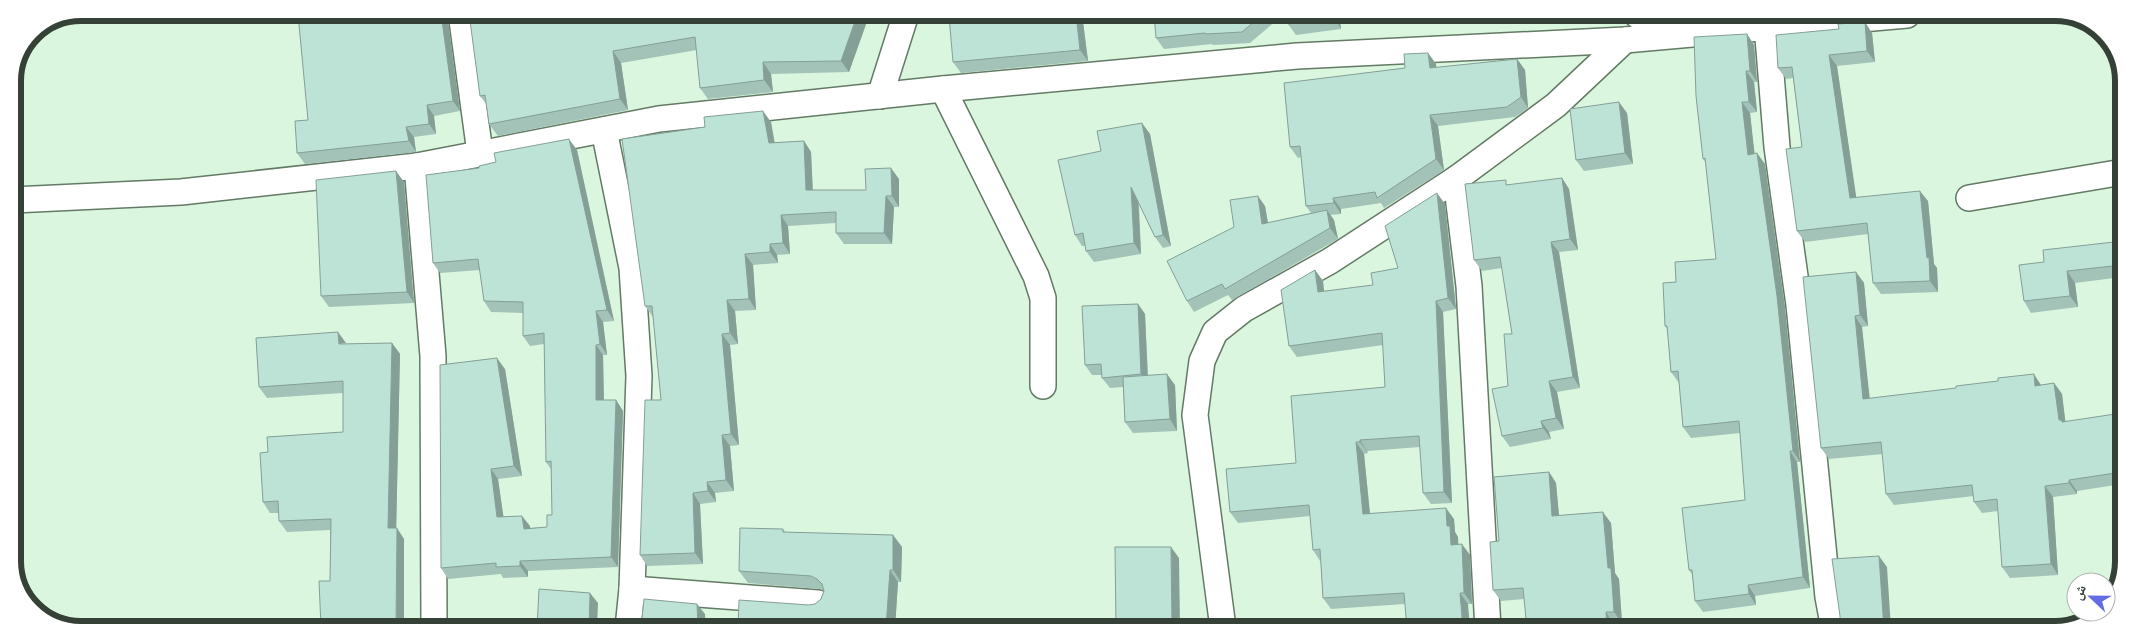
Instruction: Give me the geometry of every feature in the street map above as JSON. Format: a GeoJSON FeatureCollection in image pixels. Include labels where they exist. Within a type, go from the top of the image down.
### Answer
{"type":"FeatureCollection","features":[{"type":"Feature","properties":{"kind":"street"},"geometry":{"type":"LineString","coordinates":[[462,21],[480,153]]}},
{"type":"Feature","properties":{"kind":"street"},"geometry":{"type":"LineString","coordinates":[[880,96],[904,21]]}},
{"type":"Feature","properties":{"kind":"street"},"geometry":{"type":"LineString","coordinates":[[1645,21],[1663,36]]}},
{"type":"Feature","properties":{"kind":"street"},"geometry":{"type":"LineString","coordinates":[[21,200],[181,192],[417,166],[659,119],[942,89],[1297,56],[1625,40],[1757,23],[1794,21]]}},
{"type":"Feature","properties":{"kind":"street"},"geometry":{"type":"LineString","coordinates":[[1757,23],[1777,147],[1799,305],[1828,597],[1832,621]]}},
{"type":"Feature","properties":{"kind":"street"},"geometry":{"type":"LineString","coordinates":[[1222,621],[1195,415],[1202,361],[1215,332],[1244,309],[1330,261],[1456,179],[1556,105],[1625,40]]}},
{"type":"Feature","properties":{"kind":"street"},"geometry":{"type":"LineString","coordinates":[[942,89],[1036,276],[1042,298],[1044,386]]}},
{"type":"Feature","properties":{"kind":"street"},"geometry":{"type":"LineString","coordinates":[[604,130],[632,268],[639,376],[632,589],[629,621]]}},
{"type":"Feature","properties":{"kind":"street"},"geometry":{"type":"LineString","coordinates":[[417,166],[433,356],[434,621]]}},
{"type":"Feature","properties":{"kind":"street"},"geometry":{"type":"LineString","coordinates":[[1969,198],[2115,173]]}},
{"type":"Feature","properties":{"kind":"street"},"geometry":{"type":"LineString","coordinates":[[1456,179],[1469,286],[1488,621]]}},
{"type":"Feature","properties":{"kind":"street"},"geometry":{"type":"LineString","coordinates":[[632,589],[818,603]]}},
{"type":"Feature","properties":{"kind":"building"},"geometry":{"type":"Polygon","coordinates":[[[299,21],[442,21],[453,101],[427,105],[429,124],[406,127],[409,141],[297,153],[295,121],[308,120],[299,21]]]}},
{"type":"Feature","properties":{"kind":"building"},"geometry":{"type":"Polygon","coordinates":[[[470,21],[855,21],[841,61],[763,62],[764,80],[700,88],[695,37],[613,51],[620,99],[489,124],[485,95],[480,96],[470,21]]]}},
{"type":"Feature","properties":{"kind":"building"},"geometry":{"type":"Polygon","coordinates":[[[949,21],[1077,21],[1080,50],[953,62],[949,21]]]}},
{"type":"Feature","properties":{"kind":"building"},"geometry":{"type":"Polygon","coordinates":[[[1155,21],[1255,21],[1242,32],[1205,33],[1156,38],[1155,21]]]}},
{"type":"Feature","properties":{"kind":"building"},"geometry":{"type":"Polygon","coordinates":[[[1288,21],[1308,21],[1288,24],[1288,21]]]}},
{"type":"Feature","properties":{"kind":"building"},"geometry":{"type":"Polygon","coordinates":[[[1865,22],[1867,51],[1829,55],[1850,198],[1920,191],[1927,258],[1929,257],[1930,281],[1873,283],[1867,223],[1797,231],[1786,149],[1802,147],[1792,67],[1778,68],[1776,35],[1839,29],[1838,24],[1865,22]]]}},
{"type":"Feature","properties":{"kind":"building"},"geometry":{"type":"Polygon","coordinates":[[[1747,34],[1750,71],[1746,71],[1749,102],[1742,102],[1748,155],[1757,153],[1777,296],[1793,451],[1790,451],[1803,577],[1748,585],[1749,594],[1695,601],[1692,570],[1689,570],[1682,508],[1745,500],[1739,421],[1683,427],[1678,371],[1671,372],[1667,326],[1665,326],[1663,283],[1676,282],[1675,262],[1716,259],[1696,96],[1694,37],[1747,34]]]}},
{"type":"Feature","properties":{"kind":"building"},"geometry":{"type":"Polygon","coordinates":[[[1428,53],[1430,68],[1517,59],[1521,97],[1507,107],[1430,115],[1436,159],[1377,198],[1375,192],[1333,198],[1334,203],[1306,206],[1300,146],[1290,147],[1284,83],[1405,68],[1404,54],[1428,53]]]}},
{"type":"Feature","properties":{"kind":"building"},"geometry":{"type":"Polygon","coordinates":[[[1619,102],[1625,153],[1576,160],[1570,109],[1619,102]]]}},
{"type":"Feature","properties":{"kind":"building"},"geometry":{"type":"Polygon","coordinates":[[[763,111],[769,143],[804,141],[806,190],[866,190],[865,169],[891,168],[892,196],[886,196],[884,233],[836,233],[836,212],[781,215],[783,243],[770,244],[770,252],[745,254],[749,299],[727,300],[730,333],[722,334],[731,434],[722,435],[726,480],[707,482],[708,491],[693,493],[695,553],[640,555],[645,400],[661,400],[652,306],[645,306],[622,139],[705,127],[704,117],[763,111]]]}},
{"type":"Feature","properties":{"kind":"building"},"geometry":{"type":"Polygon","coordinates":[[[1142,123],[1163,235],[1155,237],[1131,187],[1134,243],[1086,251],[1083,233],[1075,235],[1058,160],[1101,151],[1097,131],[1142,123]]]}},
{"type":"Feature","properties":{"kind":"building"},"geometry":{"type":"Polygon","coordinates":[[[569,139],[607,310],[596,311],[600,344],[596,345],[596,400],[616,400],[611,557],[520,561],[520,566],[496,567],[496,563],[441,568],[440,365],[497,358],[514,466],[491,469],[497,517],[522,516],[524,529],[547,527],[547,515],[552,515],[551,461],[546,462],[544,333],[523,336],[523,302],[484,301],[478,259],[433,263],[426,175],[479,168],[479,166],[496,162],[494,153],[569,139]]]}},
{"type":"Feature","properties":{"kind":"building"},"geometry":{"type":"Polygon","coordinates":[[[396,171],[407,292],[321,296],[316,180],[396,171]]]}},
{"type":"Feature","properties":{"kind":"building"},"geometry":{"type":"Polygon","coordinates":[[[1562,178],[1570,239],[1551,242],[1573,377],[1549,381],[1556,418],[1541,421],[1543,428],[1502,436],[1492,389],[1508,386],[1504,334],[1512,334],[1500,257],[1474,260],[1465,184],[1506,180],[1506,185],[1562,178]]]}},
{"type":"Feature","properties":{"kind":"building"},"geometry":{"type":"Polygon","coordinates":[[[1437,193],[1448,298],[1436,301],[1444,492],[1423,493],[1419,436],[1360,440],[1360,442],[1356,442],[1363,514],[1446,508],[1447,526],[1450,526],[1451,545],[1462,544],[1464,593],[1460,593],[1462,621],[1406,621],[1404,593],[1323,598],[1320,549],[1313,550],[1309,505],[1230,512],[1226,469],[1296,463],[1291,396],[1385,387],[1382,333],[1289,346],[1281,290],[1315,270],[1318,292],[1373,285],[1371,273],[1398,268],[1385,226],[1437,193]]]}},
{"type":"Feature","properties":{"kind":"building"},"geometry":{"type":"Polygon","coordinates":[[[1258,196],[1262,224],[1327,210],[1330,228],[1225,289],[1222,284],[1187,301],[1167,261],[1234,227],[1230,200],[1258,196]]]}},
{"type":"Feature","properties":{"kind":"building"},"geometry":{"type":"Polygon","coordinates":[[[2115,242],[2115,266],[2067,271],[2070,296],[2024,301],[2019,265],[2044,262],[2043,250],[2115,242]]]}},
{"type":"Feature","properties":{"kind":"building"},"geometry":{"type":"Polygon","coordinates":[[[1856,272],[1860,315],[1855,316],[1863,399],[1956,388],[1956,386],[1998,381],[1998,378],[2034,374],[2035,386],[2054,383],[2059,420],[2062,420],[2062,422],[2115,414],[2115,473],[2069,480],[2069,483],[2045,486],[2051,564],[2002,567],[1997,499],[1974,502],[1972,485],[1886,494],[1881,442],[1821,448],[1803,277],[1856,272]]]}},
{"type":"Feature","properties":{"kind":"building"},"geometry":{"type":"Polygon","coordinates":[[[1138,304],[1141,374],[1102,378],[1101,364],[1085,365],[1082,306],[1138,304]]]}},
{"type":"Feature","properties":{"kind":"building"},"geometry":{"type":"Polygon","coordinates":[[[338,332],[339,344],[392,343],[388,528],[397,528],[396,621],[321,621],[319,581],[330,581],[331,519],[279,521],[278,501],[263,502],[260,453],[268,452],[267,437],[343,432],[343,381],[259,387],[256,338],[338,332]]]}},
{"type":"Feature","properties":{"kind":"building"},"geometry":{"type":"Polygon","coordinates":[[[1167,374],[1170,419],[1125,422],[1123,377],[1167,374]]]}},
{"type":"Feature","properties":{"kind":"building"},"geometry":{"type":"Polygon","coordinates":[[[1549,472],[1552,516],[1603,512],[1608,568],[1611,568],[1614,612],[1606,612],[1607,621],[1526,621],[1523,588],[1493,590],[1490,542],[1499,541],[1494,477],[1549,472]]]}},
{"type":"Feature","properties":{"kind":"building"},"geometry":{"type":"Polygon","coordinates":[[[740,528],[783,529],[783,532],[893,535],[893,570],[890,570],[886,621],[738,621],[739,600],[809,605],[815,604],[821,599],[824,591],[822,584],[811,576],[739,571],[740,528]]]}},
{"type":"Feature","properties":{"kind":"building"},"geometry":{"type":"Polygon","coordinates":[[[1115,547],[1171,547],[1172,621],[1116,621],[1115,547]]]}},
{"type":"Feature","properties":{"kind":"building"},"geometry":{"type":"Polygon","coordinates":[[[1879,556],[1883,621],[1840,621],[1832,559],[1879,556]]]}},
{"type":"Feature","properties":{"kind":"building"},"geometry":{"type":"Polygon","coordinates":[[[539,589],[590,593],[589,621],[537,621],[539,589]]]}},
{"type":"Feature","properties":{"kind":"building"},"geometry":{"type":"Polygon","coordinates":[[[644,599],[697,604],[698,621],[642,621],[644,599]]]}}]}
